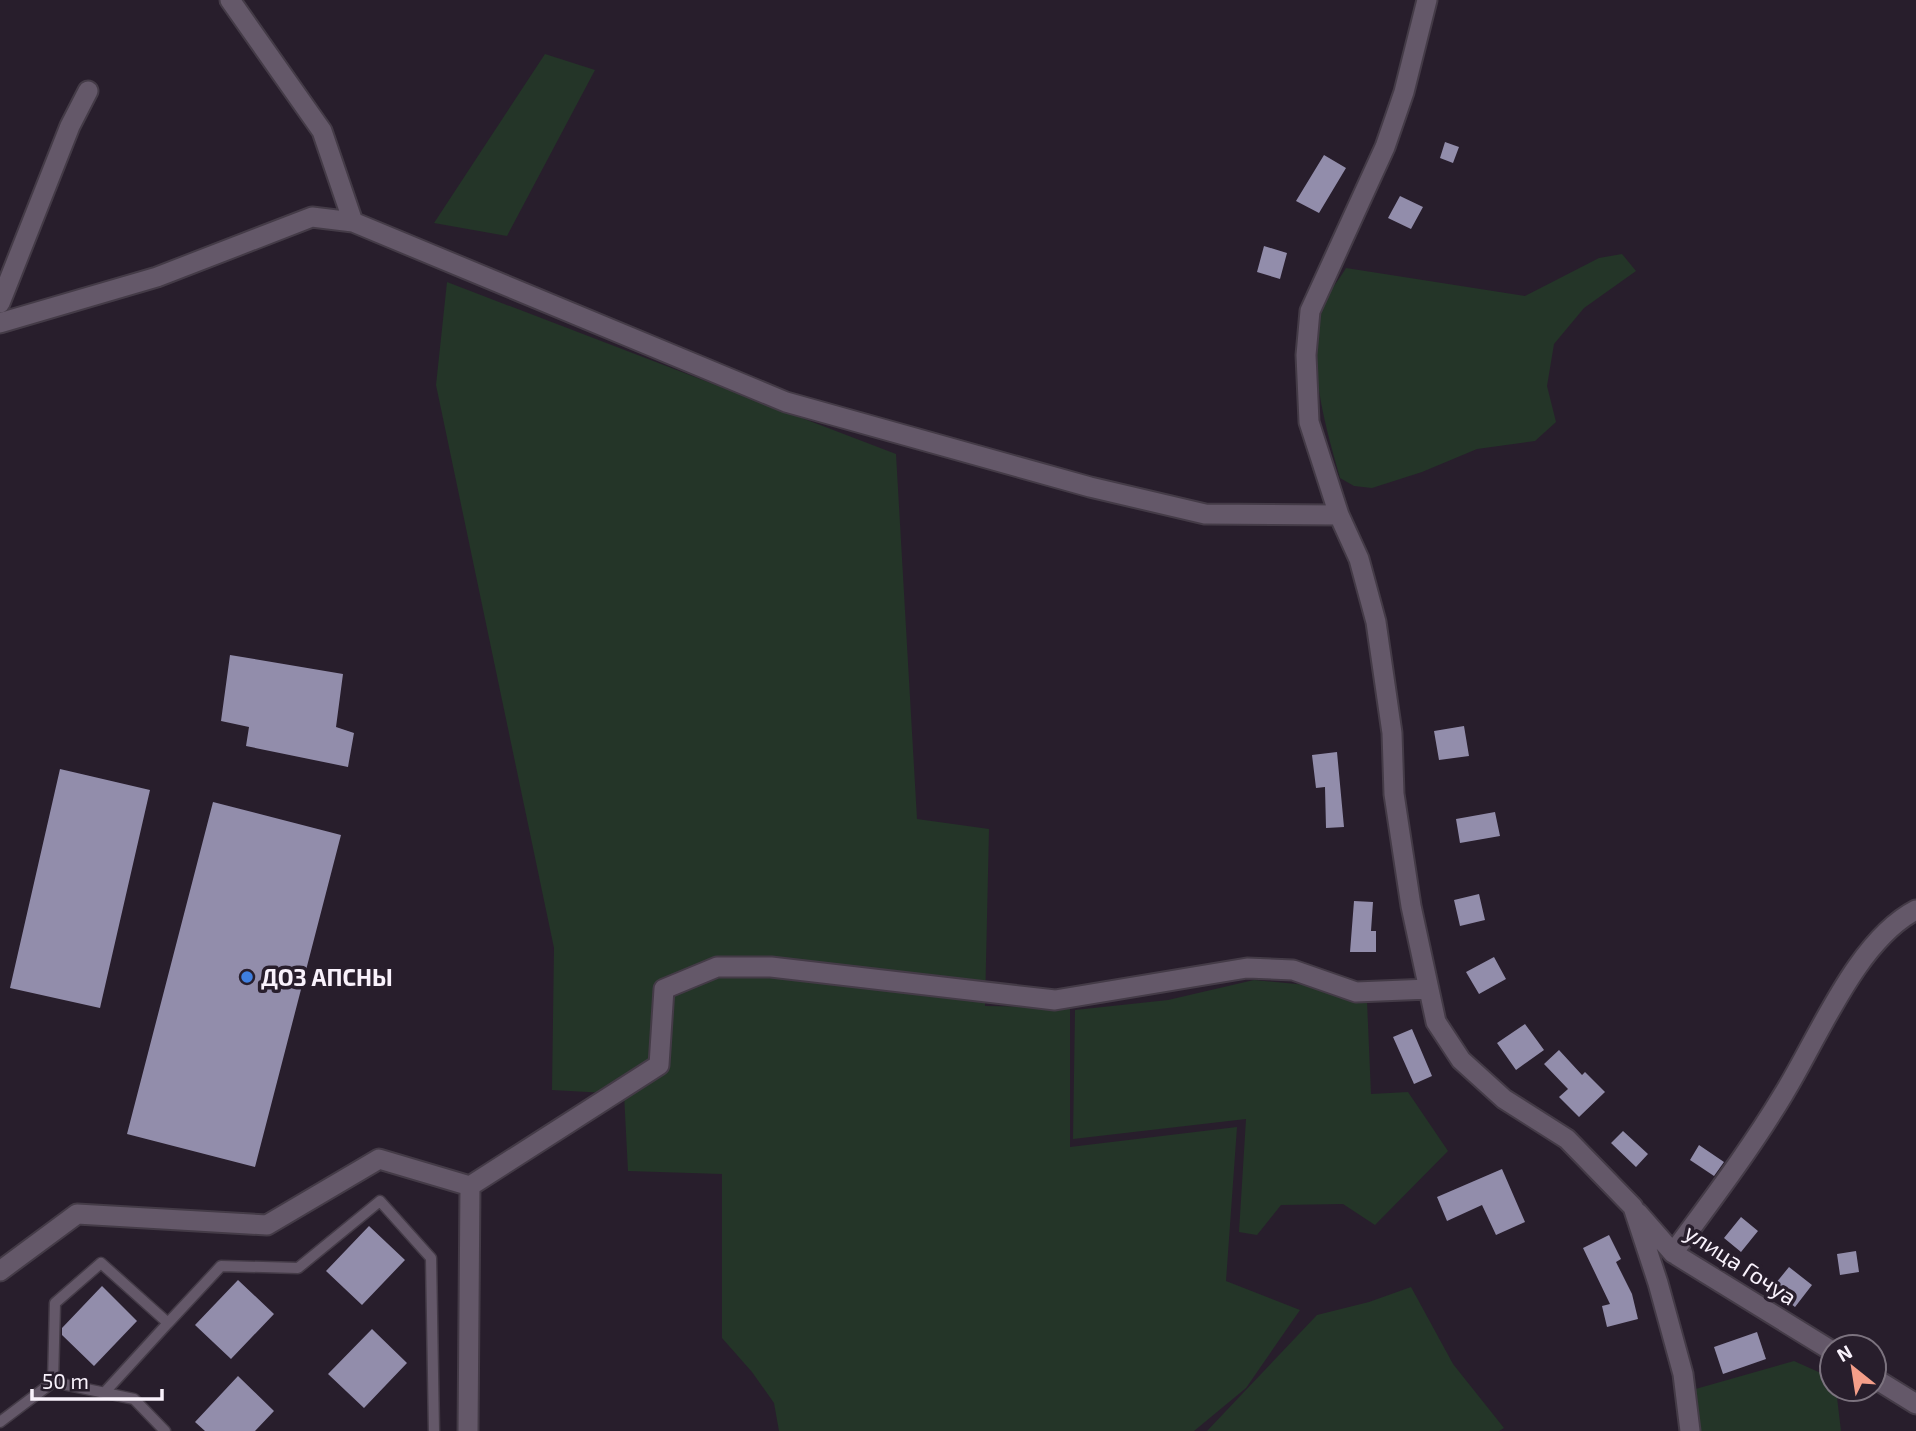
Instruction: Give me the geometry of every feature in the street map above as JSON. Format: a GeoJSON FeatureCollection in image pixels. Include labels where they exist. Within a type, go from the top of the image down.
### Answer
{"type":"FeatureCollection","features":[{"type":"Feature","properties":{"kind":"street"},"geometry":{"type":"LineString","coordinates":[[230,0],[322,131],[354,222]]}},
{"type":"Feature","properties":{"kind":"street","name":"улица Гочуа"},"geometry":{"type":"LineString","coordinates":[[1427,0],[1404,92],[1385,147],[1310,311],[1306,355],[1309,422],[1339,515],[1359,559],[1376,622],[1392,733],[1396,806],[1411,906],[1436,1022],[1461,1060],[1504,1099],[1567,1139],[1673,1253],[1818,1343]]}},
{"type":"Feature","properties":{"kind":"street"},"geometry":{"type":"LineString","coordinates":[[0,303],[70,125],[88,91]]}},
{"type":"Feature","properties":{"kind":"street"},"geometry":{"type":"LineString","coordinates":[[0,323],[157,276],[312,216],[354,222],[786,402],[1090,487],[1205,514],[1339,515]]}},
{"type":"Feature","properties":{"kind":"street"},"geometry":{"type":"LineString","coordinates":[[1673,1253],[1783,1097],[1864,958],[1885,933],[1916,910]]}},
{"type":"Feature","properties":{"kind":"street"},"geometry":{"type":"LineString","coordinates":[[0,1271],[77,1214],[267,1225],[379,1159],[470,1186],[659,1065],[664,989],[717,967],[771,967],[1055,1000],[1247,968],[1293,970],[1356,992],[1429,989]]}},
{"type":"Feature","properties":{"kind":"street"},"geometry":{"type":"LineString","coordinates":[[468,1431],[470,1186]]}},
{"type":"Feature","properties":{"kind":"street"},"geometry":{"type":"LineString","coordinates":[[1633,1207],[1658,1283],[1682,1374],[1690,1431]]}},
{"type":"Feature","properties":{"kind":"street"},"geometry":{"type":"LineString","coordinates":[[1888,1386],[1916,1404]]}},
{"type":"Feature","properties":{"kind":"lane"},"geometry":{"type":"LineString","coordinates":[[104,1393],[221,1266],[298,1268],[380,1201],[431,1258],[434,1431]]}},
{"type":"Feature","properties":{"kind":"lane"},"geometry":{"type":"LineString","coordinates":[[53,1382],[55,1303],[101,1263],[168,1323]]}},
{"type":"Feature","properties":{"kind":"lane"},"geometry":{"type":"LineString","coordinates":[[0,1422],[53,1382],[134,1399],[165,1431]]}},
{"type":"Feature","properties":{"kind":"green space"},"geometry":{"type":"Polygon","coordinates":[[[545,54],[595,70],[507,236],[434,223],[545,54]]]}},
{"type":"Feature","properties":{"kind":"green space"},"geometry":{"type":"Polygon","coordinates":[[[1622,254],[1636,271],[1584,308],[1554,344],[1547,386],[1556,422],[1535,441],[1477,449],[1422,472],[1372,488],[1354,486],[1340,478],[1319,392],[1316,347],[1318,325],[1326,300],[1346,268],[1525,296],[1599,258],[1622,254]]]}},
{"type":"Feature","properties":{"kind":"green space"},"geometry":{"type":"Polygon","coordinates":[[[447,282],[896,454],[917,819],[989,829],[985,1006],[1070,1007],[1070,1147],[1237,1127],[1226,1281],[1300,1310],[1246,1388],[1194,1431],[779,1431],[774,1403],[752,1372],[722,1338],[722,1174],[628,1171],[624,1094],[552,1090],[554,948],[436,385],[447,282]]]}},
{"type":"Feature","properties":{"kind":"green space"},"geometry":{"type":"Polygon","coordinates":[[[1254,980],[1318,986],[1367,1001],[1371,1094],[1408,1092],[1448,1151],[1375,1225],[1343,1204],[1281,1205],[1257,1235],[1239,1232],[1246,1119],[1073,1139],[1075,1010],[1168,1000],[1254,980]]]}},
{"type":"Feature","properties":{"kind":"green space"},"geometry":{"type":"Polygon","coordinates":[[[1411,1287],[1453,1364],[1504,1428],[1499,1431],[1207,1431],[1317,1315],[1369,1302],[1411,1287]]]}},
{"type":"Feature","properties":{"kind":"green space"},"geometry":{"type":"Polygon","coordinates":[[[1794,1361],[1818,1372],[1818,1403],[1838,1403],[1841,1431],[1698,1431],[1692,1390],[1794,1361]]]}},
{"type":"Feature","properties":{"kind":"building"},"geometry":{"type":"Polygon","coordinates":[[[1445,142],[1459,147],[1453,163],[1440,158],[1445,142]]]}},
{"type":"Feature","properties":{"kind":"building"},"geometry":{"type":"Polygon","coordinates":[[[1324,155],[1346,168],[1319,213],[1296,201],[1324,155]]]}},
{"type":"Feature","properties":{"kind":"building"},"geometry":{"type":"Polygon","coordinates":[[[1400,196],[1423,207],[1411,229],[1388,218],[1400,196]]]}},
{"type":"Feature","properties":{"kind":"building"},"geometry":{"type":"Polygon","coordinates":[[[1264,246],[1287,253],[1280,279],[1257,272],[1264,246]]]}},
{"type":"Feature","properties":{"kind":"building"},"geometry":{"type":"Polygon","coordinates":[[[230,655],[343,674],[336,727],[354,733],[348,767],[246,746],[249,727],[221,721],[230,655]]]}},
{"type":"Feature","properties":{"kind":"building"},"geometry":{"type":"Polygon","coordinates":[[[1464,726],[1469,756],[1439,760],[1434,731],[1464,726]]]}},
{"type":"Feature","properties":{"kind":"building"},"geometry":{"type":"Polygon","coordinates":[[[1337,752],[1344,827],[1326,828],[1325,787],[1316,788],[1312,755],[1337,752]]]}},
{"type":"Feature","properties":{"kind":"building"},"geometry":{"type":"Polygon","coordinates":[[[60,769],[150,790],[100,1008],[10,988],[60,769]]]}},
{"type":"Feature","properties":{"kind":"building"},"geometry":{"type":"Polygon","coordinates":[[[213,802],[341,835],[255,1167],[127,1134],[213,802]]]}},
{"type":"Feature","properties":{"kind":"building"},"geometry":{"type":"Polygon","coordinates":[[[1495,812],[1500,836],[1460,843],[1456,819],[1495,812]]]}},
{"type":"Feature","properties":{"kind":"building"},"geometry":{"type":"Polygon","coordinates":[[[1479,894],[1485,920],[1460,926],[1454,900],[1479,894]]]}},
{"type":"Feature","properties":{"kind":"building"},"geometry":{"type":"Polygon","coordinates":[[[1354,901],[1373,902],[1371,931],[1376,931],[1376,952],[1350,952],[1354,901]]]}},
{"type":"Feature","properties":{"kind":"building"},"geometry":{"type":"Polygon","coordinates":[[[1494,957],[1506,979],[1479,994],[1466,972],[1494,957]]]}},
{"type":"Feature","properties":{"kind":"building"},"geometry":{"type":"Polygon","coordinates":[[[1525,1024],[1544,1050],[1516,1070],[1497,1043],[1525,1024]]]}},
{"type":"Feature","properties":{"kind":"building"},"geometry":{"type":"Polygon","coordinates":[[[1412,1029],[1432,1076],[1414,1084],[1393,1037],[1412,1029]]]}},
{"type":"Feature","properties":{"kind":"building"},"geometry":{"type":"Polygon","coordinates":[[[1559,1050],[1582,1075],[1585,1072],[1605,1092],[1579,1117],[1559,1097],[1568,1089],[1544,1064],[1559,1050]]]}},
{"type":"Feature","properties":{"kind":"building"},"geometry":{"type":"Polygon","coordinates":[[[1623,1131],[1648,1154],[1636,1167],[1611,1143],[1623,1131]]]}},
{"type":"Feature","properties":{"kind":"building"},"geometry":{"type":"Polygon","coordinates":[[[1699,1145],[1724,1162],[1714,1176],[1690,1160],[1699,1145]]]}},
{"type":"Feature","properties":{"kind":"building"},"geometry":{"type":"Polygon","coordinates":[[[1502,1169],[1525,1222],[1496,1235],[1482,1205],[1447,1221],[1437,1197],[1502,1169]]]}},
{"type":"Feature","properties":{"kind":"building"},"geometry":{"type":"Polygon","coordinates":[[[1741,1217],[1758,1231],[1741,1252],[1724,1238],[1741,1217]]]}},
{"type":"Feature","properties":{"kind":"building"},"geometry":{"type":"Polygon","coordinates":[[[369,1226],[405,1260],[362,1305],[326,1271],[369,1226]]]}},
{"type":"Feature","properties":{"kind":"building"},"geometry":{"type":"Polygon","coordinates":[[[1609,1235],[1621,1259],[1616,1262],[1632,1294],[1638,1319],[1607,1327],[1602,1306],[1610,1304],[1583,1248],[1609,1235]]]}},
{"type":"Feature","properties":{"kind":"building"},"geometry":{"type":"Polygon","coordinates":[[[1856,1251],[1859,1272],[1840,1275],[1837,1254],[1856,1251]]]}},
{"type":"Feature","properties":{"kind":"building"},"geometry":{"type":"Polygon","coordinates":[[[1789,1267],[1812,1285],[1795,1307],[1771,1289],[1789,1267]]]}},
{"type":"Feature","properties":{"kind":"building"},"geometry":{"type":"Polygon","coordinates":[[[238,1280],[274,1314],[231,1359],[195,1325],[238,1280]]]}},
{"type":"Feature","properties":{"kind":"building"},"geometry":{"type":"Polygon","coordinates":[[[102,1286],[137,1321],[94,1366],[62,1335],[62,1328],[102,1286]]]}},
{"type":"Feature","properties":{"kind":"building"},"geometry":{"type":"Polygon","coordinates":[[[372,1329],[407,1363],[364,1408],[328,1374],[372,1329]]]}},
{"type":"Feature","properties":{"kind":"building"},"geometry":{"type":"Polygon","coordinates":[[[1757,1332],[1766,1359],[1723,1374],[1714,1347],[1757,1332]]]}},
{"type":"Feature","properties":{"kind":"building"},"geometry":{"type":"Polygon","coordinates":[[[238,1376],[274,1411],[255,1431],[205,1431],[195,1422],[238,1376]]]}},
{"type":"Feature","properties":{"kind":"place","name":"ДОЗ АПСНЫ"},"geometry":{"type":"Point","coordinates":[247,977]}}]}
